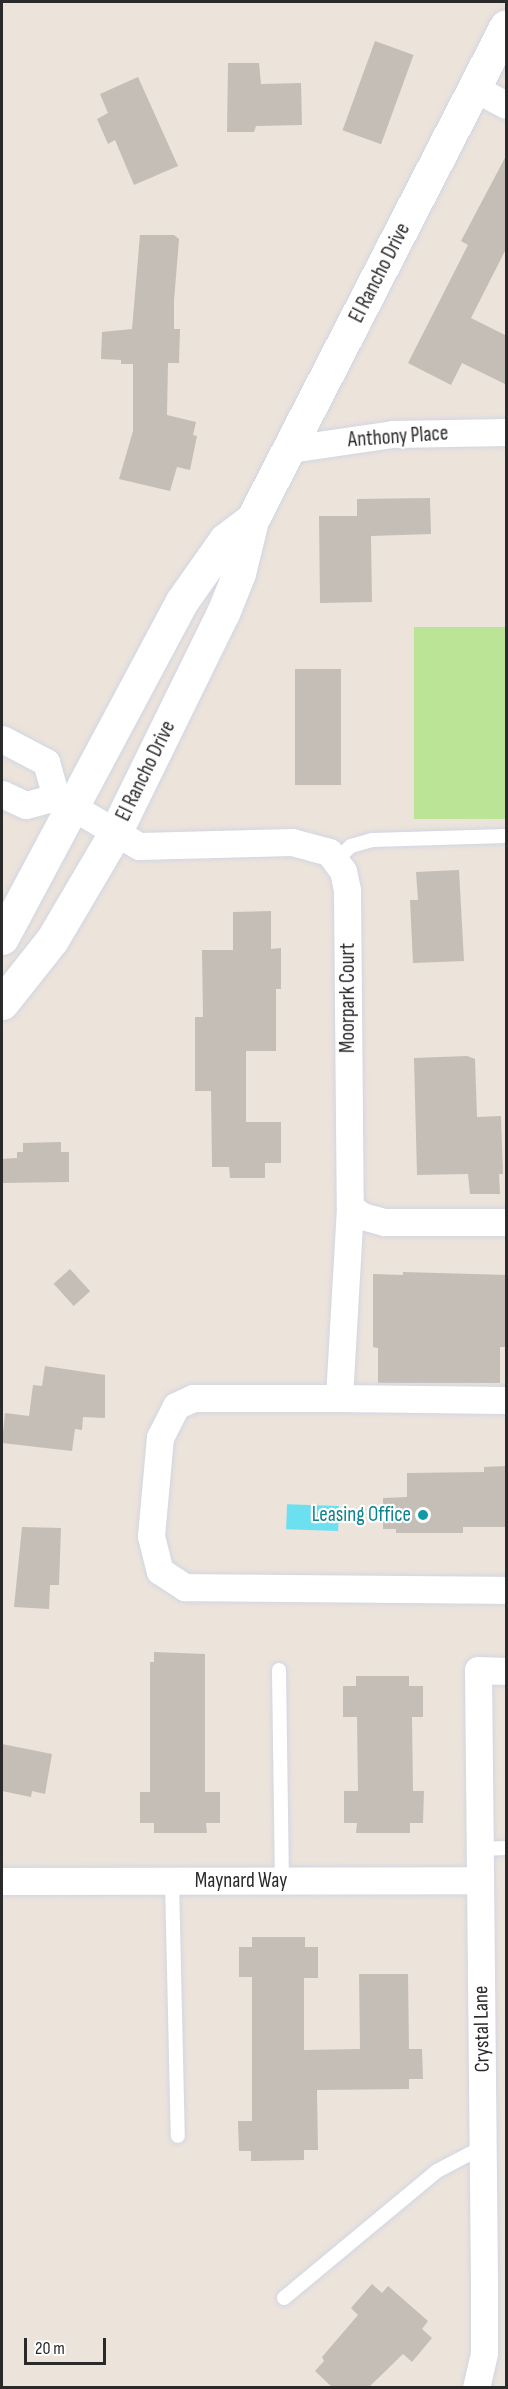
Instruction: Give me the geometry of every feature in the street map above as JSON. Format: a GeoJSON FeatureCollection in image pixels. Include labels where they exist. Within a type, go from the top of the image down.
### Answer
{"type":"FeatureCollection","features":[{"type":"Feature","properties":{"kind":"main road","name":"El Rancho Drive"},"geometry":{"type":"LineString","coordinates":[[2,1003],[52,940],[115,833],[223,613],[239,573],[252,520],[507,26]]}},
{"type":"Feature","properties":{"kind":"main road","name":"El Rancho Drive"},"geometry":{"type":"LineString","coordinates":[[2,938],[64,802],[182,601],[225,540],[252,520]]}},
{"type":"Feature","properties":{"kind":"street"},"geometry":{"type":"LineString","coordinates":[[474,88],[507,105]]}},
{"type":"Feature","properties":{"kind":"street","name":"Anthony Place"},"geometry":{"type":"LineString","coordinates":[[290,450],[393,434],[507,432]]}},
{"type":"Feature","properties":{"kind":"street"},"geometry":{"type":"LineString","coordinates":[[2,740],[46,762],[64,802],[140,846],[306,844],[329,852],[336,860]]}},
{"type":"Feature","properties":{"kind":"street"},"geometry":{"type":"LineString","coordinates":[[2,794],[26,805],[64,802]]}},
{"type":"Feature","properties":{"kind":"street","name":"Moorpark Court"},"geometry":{"type":"LineString","coordinates":[[336,860],[347,890],[350,1208],[339,1398]]}},
{"type":"Feature","properties":{"kind":"street"},"geometry":{"type":"LineString","coordinates":[[350,1208],[362,1216],[384,1222],[507,1222]]}},
{"type":"Feature","properties":{"kind":"street"},"geometry":{"type":"LineString","coordinates":[[507,1401],[193,1398],[176,1406],[160,1437],[151,1536],[160,1571],[185,1587],[507,1590]]}},
{"type":"Feature","properties":{"kind":"street","name":"Crystal Lane"},"geometry":{"type":"LineString","coordinates":[[476,2388],[496,2282],[483,2147],[478,1670],[507,1671]]}},
{"type":"Feature","properties":{"kind":"street","name":"Maynard Way"},"geometry":{"type":"LineString","coordinates":[[2,1881],[480,1880]]}},
{"type":"Feature","properties":{"kind":"lane"},"geometry":{"type":"LineString","coordinates":[[336,860],[351,846],[372,840],[507,836]]}},
{"type":"Feature","properties":{"kind":"lane"},"geometry":{"type":"LineString","coordinates":[[279,1670],[282,1881]]}},
{"type":"Feature","properties":{"kind":"lane"},"geometry":{"type":"LineString","coordinates":[[480,1849],[507,1848]]}},
{"type":"Feature","properties":{"kind":"lane"},"geometry":{"type":"LineString","coordinates":[[172,1881],[178,2136]]}},
{"type":"Feature","properties":{"kind":"lane"},"geometry":{"type":"LineString","coordinates":[[284,2298],[437,2171],[483,2147]]}},
{"type":"Feature","properties":{"kind":"green space"},"geometry":{"type":"Polygon","coordinates":[[[414,627],[506,627],[506,819],[414,819],[414,627]]]}},
{"type":"Feature","properties":{"kind":"water"},"geometry":{"type":"Polygon","coordinates":[[[287,1504],[339,1506],[338,1531],[286,1529],[287,1504]]]}},
{"type":"Feature","properties":{"kind":"building"},"geometry":{"type":"Polygon","coordinates":[[[375,41],[414,55],[381,144],[343,130],[375,41]]]}},
{"type":"Feature","properties":{"kind":"building"},"geometry":{"type":"Polygon","coordinates":[[[228,63],[259,63],[261,84],[301,83],[302,125],[256,126],[254,132],[227,132],[228,63]]]}},
{"type":"Feature","properties":{"kind":"building"},"geometry":{"type":"Polygon","coordinates":[[[138,77],[178,166],[134,185],[115,140],[108,144],[97,119],[108,113],[100,94],[138,77]]]}},
{"type":"Feature","properties":{"kind":"building"},"geometry":{"type":"Polygon","coordinates":[[[507,154],[507,247],[471,318],[507,336],[507,385],[462,363],[451,385],[408,363],[468,245],[461,241],[507,154]]]}},
{"type":"Feature","properties":{"kind":"building"},"geometry":{"type":"Polygon","coordinates":[[[140,235],[174,235],[179,239],[174,329],[180,329],[179,363],[168,363],[167,415],[196,422],[193,435],[197,436],[190,470],[177,467],[170,491],[119,479],[133,431],[133,364],[121,364],[121,360],[101,359],[102,332],[132,329],[140,235]]]}},
{"type":"Feature","properties":{"kind":"building"},"geometry":{"type":"Polygon","coordinates":[[[430,498],[431,534],[371,536],[372,602],[320,603],[319,516],[357,516],[357,499],[430,498]]]}},
{"type":"Feature","properties":{"kind":"building"},"geometry":{"type":"Polygon","coordinates":[[[295,669],[341,669],[341,785],[295,785],[295,669]]]}},
{"type":"Feature","properties":{"kind":"building"},"geometry":{"type":"Polygon","coordinates":[[[459,870],[464,961],[413,963],[410,900],[418,900],[416,872],[459,870]]]}},
{"type":"Feature","properties":{"kind":"building"},"geometry":{"type":"Polygon","coordinates":[[[271,911],[271,949],[281,948],[281,989],[276,989],[276,1051],[246,1051],[246,1122],[281,1122],[281,1163],[265,1163],[265,1178],[230,1178],[229,1167],[212,1167],[211,1091],[195,1091],[195,1017],[203,1017],[202,950],[233,950],[233,912],[271,911]]]}},
{"type":"Feature","properties":{"kind":"building"},"geometry":{"type":"Polygon","coordinates":[[[467,1056],[475,1059],[477,1117],[501,1116],[503,1174],[499,1174],[500,1194],[470,1194],[468,1174],[417,1175],[414,1058],[467,1056]]]}},
{"type":"Feature","properties":{"kind":"building"},"geometry":{"type":"Polygon","coordinates":[[[61,1142],[61,1152],[69,1152],[69,1182],[2,1183],[2,1159],[17,1158],[17,1152],[23,1152],[23,1143],[61,1142]]]}},
{"type":"Feature","properties":{"kind":"building"},"geometry":{"type":"Polygon","coordinates":[[[70,1269],[90,1291],[74,1306],[54,1284],[70,1269]]]}},
{"type":"Feature","properties":{"kind":"building"},"geometry":{"type":"Polygon","coordinates":[[[403,1272],[507,1275],[507,1347],[500,1347],[500,1383],[378,1383],[378,1348],[373,1347],[373,1274],[403,1275],[403,1272]]]}},
{"type":"Feature","properties":{"kind":"building"},"geometry":{"type":"Polygon","coordinates":[[[45,1366],[105,1375],[105,1418],[83,1417],[82,1430],[75,1429],[72,1451],[2,1443],[5,1413],[29,1416],[33,1385],[42,1386],[45,1366]]]}},
{"type":"Feature","properties":{"kind":"building","name":"Leasing Office"},"geometry":{"type":"Polygon","coordinates":[[[507,1466],[507,1527],[463,1527],[463,1533],[396,1533],[396,1529],[383,1529],[383,1498],[407,1497],[407,1473],[484,1472],[484,1467],[507,1466]]]}},
{"type":"Feature","properties":{"kind":"building"},"geometry":{"type":"Polygon","coordinates":[[[22,1527],[61,1528],[59,1585],[50,1585],[49,1609],[14,1607],[22,1527]]]}},
{"type":"Feature","properties":{"kind":"building"},"geometry":{"type":"Polygon","coordinates":[[[154,1652],[205,1654],[205,1792],[220,1792],[220,1823],[206,1823],[207,1833],[154,1833],[154,1823],[140,1823],[140,1792],[150,1792],[150,1662],[154,1662],[154,1652]]]}},
{"type":"Feature","properties":{"kind":"building"},"geometry":{"type":"Polygon","coordinates":[[[356,1676],[409,1676],[409,1686],[423,1686],[423,1717],[412,1717],[413,1791],[424,1791],[423,1823],[410,1823],[410,1833],[356,1833],[357,1823],[344,1823],[344,1791],[358,1791],[357,1717],[343,1717],[343,1686],[356,1686],[356,1676]]]}},
{"type":"Feature","properties":{"kind":"building"},"geometry":{"type":"Polygon","coordinates":[[[2,1744],[52,1754],[45,1794],[32,1791],[31,1797],[2,1791],[2,1744]]]}},
{"type":"Feature","properties":{"kind":"building"},"geometry":{"type":"Polygon","coordinates":[[[252,1937],[305,1937],[305,1947],[318,1947],[318,1978],[304,1978],[304,2050],[360,2049],[359,1974],[408,1974],[409,2049],[422,2049],[423,2079],[409,2079],[409,2089],[317,2090],[318,2150],[304,2150],[304,2160],[251,2161],[251,2151],[239,2151],[238,2121],[252,2121],[252,1977],[239,1977],[239,1947],[252,1947],[252,1937]]]}},
{"type":"Feature","properties":{"kind":"building"},"geometry":{"type":"Polygon","coordinates":[[[372,2284],[382,2293],[388,2286],[428,2321],[422,2329],[432,2338],[412,2362],[403,2354],[368,2388],[333,2388],[315,2371],[324,2361],[322,2357],[358,2315],[351,2308],[372,2284]]]}},
{"type":"Feature","properties":{"kind":"place","name":"Leasing Office"},"geometry":{"type":"Point","coordinates":[423,1515]}}]}
